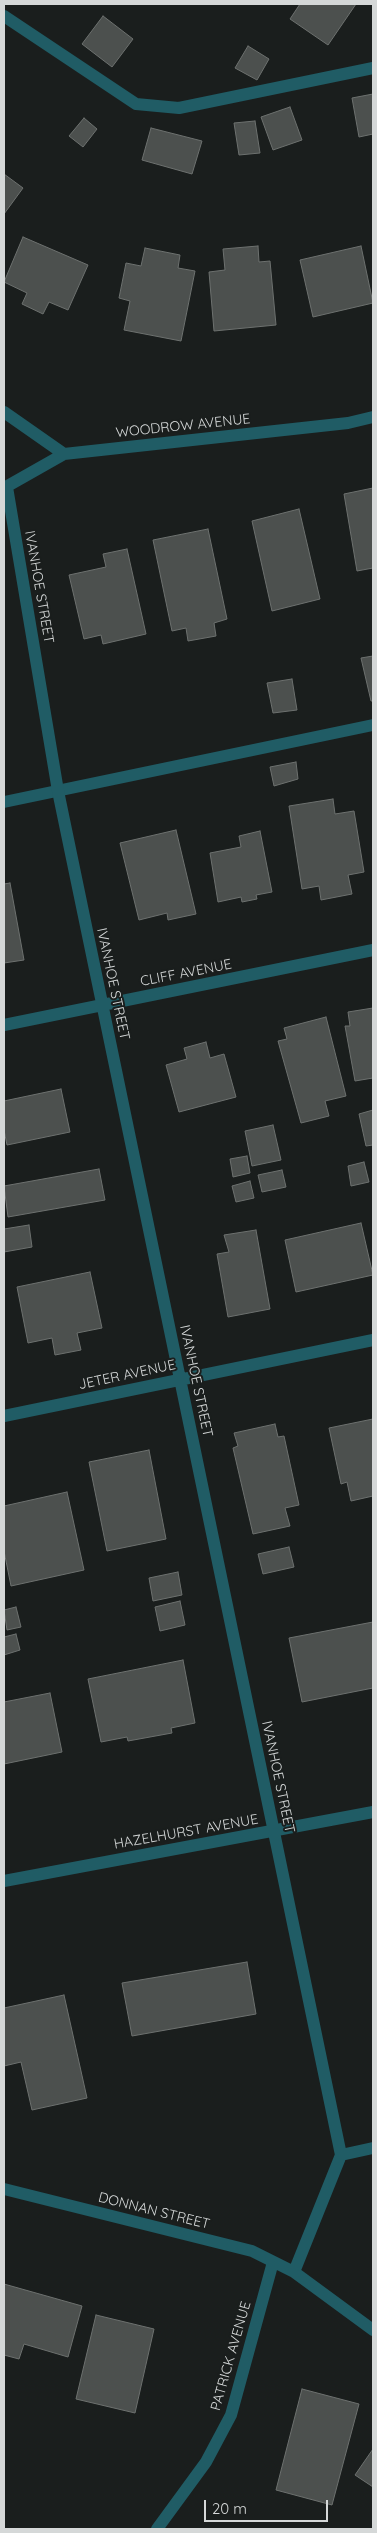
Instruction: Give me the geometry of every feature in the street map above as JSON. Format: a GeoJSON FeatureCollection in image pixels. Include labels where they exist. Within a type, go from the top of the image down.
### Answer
{"type":"FeatureCollection","features":[{"type":"Feature","properties":{"kind":"street"},"geometry":{"type":"LineString","coordinates":[[4,16],[136,104],[179,108],[373,68]]}},
{"type":"Feature","properties":{"kind":"street"},"geometry":{"type":"LineString","coordinates":[[4,412],[64,454]]}},
{"type":"Feature","properties":{"kind":"street","name":"WOODROW AVENUE"},"geometry":{"type":"LineString","coordinates":[[5,487],[64,454],[348,422],[373,417]]}},
{"type":"Feature","properties":{"kind":"street","name":"IVANHOE STREET"},"geometry":{"type":"LineString","coordinates":[[5,487],[58,791],[341,2155]]}},
{"type":"Feature","properties":{"kind":"street"},"geometry":{"type":"LineString","coordinates":[[4,802],[373,725]]}},
{"type":"Feature","properties":{"kind":"street","name":"CLIFF AVENUE"},"geometry":{"type":"LineString","coordinates":[[4,1025],[373,950]]}},
{"type":"Feature","properties":{"kind":"street","name":"JETER AVENUE"},"geometry":{"type":"LineString","coordinates":[[4,1416],[373,1340]]}},
{"type":"Feature","properties":{"kind":"street","name":"HAZELHURST AVENUE"},"geometry":{"type":"LineString","coordinates":[[4,1881],[373,1812]]}},
{"type":"Feature","properties":{"kind":"street"},"geometry":{"type":"LineString","coordinates":[[294,2272],[341,2155],[373,2148]]}},
{"type":"Feature","properties":{"kind":"street","name":"DONNAN STREET"},"geometry":{"type":"LineString","coordinates":[[4,2189],[252,2251],[294,2272],[373,2330]]}},
{"type":"Feature","properties":{"kind":"street","name":"PATRICK AVENUE"},"geometry":{"type":"LineString","coordinates":[[157,2529],[206,2462],[231,2415],[273,2262]]}},
{"type":"Feature","properties":{"kind":"building"},"geometry":{"type":"Polygon","coordinates":[[[300,4],[356,4],[328,45],[290,19],[300,4]]]}},
{"type":"Feature","properties":{"kind":"building"},"geometry":{"type":"Polygon","coordinates":[[[103,16],[133,39],[112,67],[82,44],[103,16]]]}},
{"type":"Feature","properties":{"kind":"building"},"geometry":{"type":"Polygon","coordinates":[[[248,46],[269,59],[257,80],[235,68],[248,46]]]}},
{"type":"Feature","properties":{"kind":"building"},"geometry":{"type":"Polygon","coordinates":[[[373,94],[373,134],[359,137],[352,98],[373,94]]]}},
{"type":"Feature","properties":{"kind":"building"},"geometry":{"type":"Polygon","coordinates":[[[290,107],[302,140],[273,150],[261,117],[290,107]]]}},
{"type":"Feature","properties":{"kind":"building"},"geometry":{"type":"Polygon","coordinates":[[[84,118],[97,129],[83,147],[69,136],[84,118]]]}},
{"type":"Feature","properties":{"kind":"building"},"geometry":{"type":"Polygon","coordinates":[[[255,121],[260,153],[239,155],[234,123],[255,121]]]}},
{"type":"Feature","properties":{"kind":"building"},"geometry":{"type":"Polygon","coordinates":[[[151,128],[202,141],[192,174],[142,160],[151,128]]]}},
{"type":"Feature","properties":{"kind":"building"},"geometry":{"type":"Polygon","coordinates":[[[4,174],[23,188],[4,214],[4,174]]]}},
{"type":"Feature","properties":{"kind":"building"},"geometry":{"type":"Polygon","coordinates":[[[23,237],[88,265],[68,310],[49,302],[43,314],[22,304],[27,293],[4,282],[23,237]]]}},
{"type":"Feature","properties":{"kind":"building"},"geometry":{"type":"Polygon","coordinates":[[[258,246],[259,262],[270,261],[276,325],[214,331],[209,272],[225,270],[223,249],[258,246]]]}},
{"type":"Feature","properties":{"kind":"building"},"geometry":{"type":"Polygon","coordinates":[[[361,246],[373,303],[313,317],[300,260],[361,246]]]}},
{"type":"Feature","properties":{"kind":"building"},"geometry":{"type":"Polygon","coordinates":[[[145,248],[180,255],[178,268],[195,271],[181,341],[124,330],[130,301],[119,298],[126,263],[141,266],[145,248]]]}},
{"type":"Feature","properties":{"kind":"building"},"geometry":{"type":"Polygon","coordinates":[[[373,488],[373,568],[357,571],[344,494],[373,488]]]}},
{"type":"Feature","properties":{"kind":"building"},"geometry":{"type":"Polygon","coordinates":[[[299,509],[320,599],[272,611],[252,521],[299,509]]]}},
{"type":"Feature","properties":{"kind":"building"},"geometry":{"type":"Polygon","coordinates":[[[208,529],[227,619],[214,623],[216,636],[188,641],[186,628],[172,631],[153,540],[208,529]]]}},
{"type":"Feature","properties":{"kind":"building"},"geometry":{"type":"Polygon","coordinates":[[[127,549],[146,634],[103,644],[101,635],[84,639],[69,575],[106,567],[103,554],[127,549]]]}},
{"type":"Feature","properties":{"kind":"building"},"geometry":{"type":"Polygon","coordinates":[[[373,656],[373,701],[371,701],[361,658],[373,656]]]}},
{"type":"Feature","properties":{"kind":"building"},"geometry":{"type":"Polygon","coordinates":[[[292,679],[297,710],[273,713],[267,683],[292,679]]]}},
{"type":"Feature","properties":{"kind":"building"},"geometry":{"type":"Polygon","coordinates":[[[296,762],[298,779],[274,786],[270,767],[296,762]]]}},
{"type":"Feature","properties":{"kind":"building"},"geometry":{"type":"Polygon","coordinates":[[[333,799],[335,814],[354,811],[364,872],[348,875],[352,894],[321,900],[319,886],[302,889],[289,806],[333,799]]]}},
{"type":"Feature","properties":{"kind":"building"},"geometry":{"type":"Polygon","coordinates":[[[176,830],[196,914],[168,920],[167,913],[139,920],[120,843],[176,830]]]}},
{"type":"Feature","properties":{"kind":"building"},"geometry":{"type":"Polygon","coordinates":[[[260,831],[272,892],[256,895],[257,899],[242,902],[241,897],[218,902],[210,853],[241,847],[239,836],[260,831]]]}},
{"type":"Feature","properties":{"kind":"building"},"geometry":{"type":"Polygon","coordinates":[[[10,883],[24,960],[4,963],[4,884],[10,883]]]}},
{"type":"Feature","properties":{"kind":"building"},"geometry":{"type":"Polygon","coordinates":[[[373,1008],[373,1078],[355,1081],[345,1026],[350,1026],[348,1012],[373,1008]]]}},
{"type":"Feature","properties":{"kind":"building"},"geometry":{"type":"Polygon","coordinates":[[[326,1017],[346,1096],[325,1101],[329,1116],[301,1123],[278,1041],[287,1039],[284,1028],[326,1017]]]}},
{"type":"Feature","properties":{"kind":"building"},"geometry":{"type":"Polygon","coordinates":[[[206,1042],[210,1058],[224,1054],[236,1097],[179,1112],[166,1065],[187,1059],[184,1048],[206,1042]]]}},
{"type":"Feature","properties":{"kind":"building"},"geometry":{"type":"Polygon","coordinates":[[[61,1089],[70,1132],[7,1145],[4,1130],[4,1101],[61,1089]]]}},
{"type":"Feature","properties":{"kind":"building"},"geometry":{"type":"Polygon","coordinates":[[[373,1110],[373,1145],[366,1146],[359,1114],[373,1110]]]}},
{"type":"Feature","properties":{"kind":"building"},"geometry":{"type":"Polygon","coordinates":[[[273,1125],[281,1160],[252,1166],[245,1131],[273,1125]]]}},
{"type":"Feature","properties":{"kind":"building"},"geometry":{"type":"Polygon","coordinates":[[[247,1156],[250,1173],[233,1177],[230,1159],[247,1156]]]}},
{"type":"Feature","properties":{"kind":"building"},"geometry":{"type":"Polygon","coordinates":[[[364,1162],[369,1182],[351,1186],[348,1166],[364,1162]]]}},
{"type":"Feature","properties":{"kind":"building"},"geometry":{"type":"Polygon","coordinates":[[[99,1169],[105,1200],[8,1217],[4,1186],[99,1169]]]}},
{"type":"Feature","properties":{"kind":"building"},"geometry":{"type":"Polygon","coordinates":[[[282,1170],[286,1187],[262,1192],[258,1175],[282,1170]]]}},
{"type":"Feature","properties":{"kind":"building"},"geometry":{"type":"Polygon","coordinates":[[[250,1181],[254,1198],[236,1202],[232,1186],[250,1181]]]}},
{"type":"Feature","properties":{"kind":"building"},"geometry":{"type":"Polygon","coordinates":[[[361,1223],[373,1275],[296,1292],[285,1240],[361,1223]]]}},
{"type":"Feature","properties":{"kind":"building"},"geometry":{"type":"Polygon","coordinates":[[[29,1225],[32,1247],[4,1252],[4,1229],[29,1225]]]}},
{"type":"Feature","properties":{"kind":"building"},"geometry":{"type":"Polygon","coordinates":[[[256,1230],[270,1309],[228,1317],[217,1254],[229,1252],[224,1235],[256,1230]]]}},
{"type":"Feature","properties":{"kind":"building"},"geometry":{"type":"Polygon","coordinates":[[[90,1272],[102,1328],[77,1333],[81,1350],[55,1355],[52,1338],[28,1343],[17,1287],[90,1272]]]}},
{"type":"Feature","properties":{"kind":"building"},"geometry":{"type":"Polygon","coordinates":[[[373,1419],[373,1496],[351,1501],[347,1482],[341,1484],[329,1428],[373,1419]]]}},
{"type":"Feature","properties":{"kind":"building"},"geometry":{"type":"Polygon","coordinates":[[[275,1424],[278,1437],[284,1436],[299,1505],[285,1508],[290,1526],[253,1534],[233,1448],[238,1446],[234,1433],[275,1424]]]}},
{"type":"Feature","properties":{"kind":"building"},"geometry":{"type":"Polygon","coordinates":[[[149,1450],[166,1539],[107,1551],[89,1462],[149,1450]]]}},
{"type":"Feature","properties":{"kind":"building"},"geometry":{"type":"Polygon","coordinates":[[[67,1492],[84,1570],[11,1586],[4,1551],[4,1506],[67,1492]]]}},
{"type":"Feature","properties":{"kind":"building"},"geometry":{"type":"Polygon","coordinates":[[[289,1547],[294,1567],[263,1574],[258,1554],[289,1547]]]}},
{"type":"Feature","properties":{"kind":"building"},"geometry":{"type":"Polygon","coordinates":[[[178,1572],[182,1595],[153,1601],[149,1578],[178,1572]]]}},
{"type":"Feature","properties":{"kind":"building"},"geometry":{"type":"Polygon","coordinates":[[[180,1601],[185,1625],[160,1631],[155,1607],[180,1601]]]}},
{"type":"Feature","properties":{"kind":"building"},"geometry":{"type":"Polygon","coordinates":[[[16,1607],[21,1627],[7,1630],[4,1610],[16,1607]]]}},
{"type":"Feature","properties":{"kind":"building"},"geometry":{"type":"Polygon","coordinates":[[[373,1622],[373,1688],[302,1702],[289,1638],[373,1622]]]}},
{"type":"Feature","properties":{"kind":"building"},"geometry":{"type":"Polygon","coordinates":[[[16,1634],[20,1650],[4,1655],[4,1637],[16,1634]]]}},
{"type":"Feature","properties":{"kind":"building"},"geometry":{"type":"Polygon","coordinates":[[[183,1660],[195,1723],[171,1728],[172,1733],[128,1741],[127,1737],[101,1742],[88,1679],[183,1660]]]}},
{"type":"Feature","properties":{"kind":"building"},"geometry":{"type":"Polygon","coordinates":[[[50,1693],[62,1752],[4,1764],[4,1702],[50,1693]]]}},
{"type":"Feature","properties":{"kind":"building"},"geometry":{"type":"Polygon","coordinates":[[[247,1962],[256,2014],[132,2036],[122,1983],[247,1962]]]}},
{"type":"Feature","properties":{"kind":"building"},"geometry":{"type":"Polygon","coordinates":[[[64,1995],[87,2098],[32,2110],[21,2062],[4,2066],[4,2008],[64,1995]]]}},
{"type":"Feature","properties":{"kind":"building"},"geometry":{"type":"Polygon","coordinates":[[[4,2284],[82,2306],[68,2357],[24,2344],[19,2359],[4,2355],[4,2284]]]}},
{"type":"Feature","properties":{"kind":"building"},"geometry":{"type":"Polygon","coordinates":[[[96,2315],[154,2329],[135,2413],[76,2399],[96,2315]]]}},
{"type":"Feature","properties":{"kind":"building"},"geometry":{"type":"Polygon","coordinates":[[[302,2389],[359,2404],[332,2505],[276,2490],[302,2389]]]}},
{"type":"Feature","properties":{"kind":"building"},"geometry":{"type":"Polygon","coordinates":[[[373,2449],[373,2487],[355,2475],[373,2449]]]}}]}
